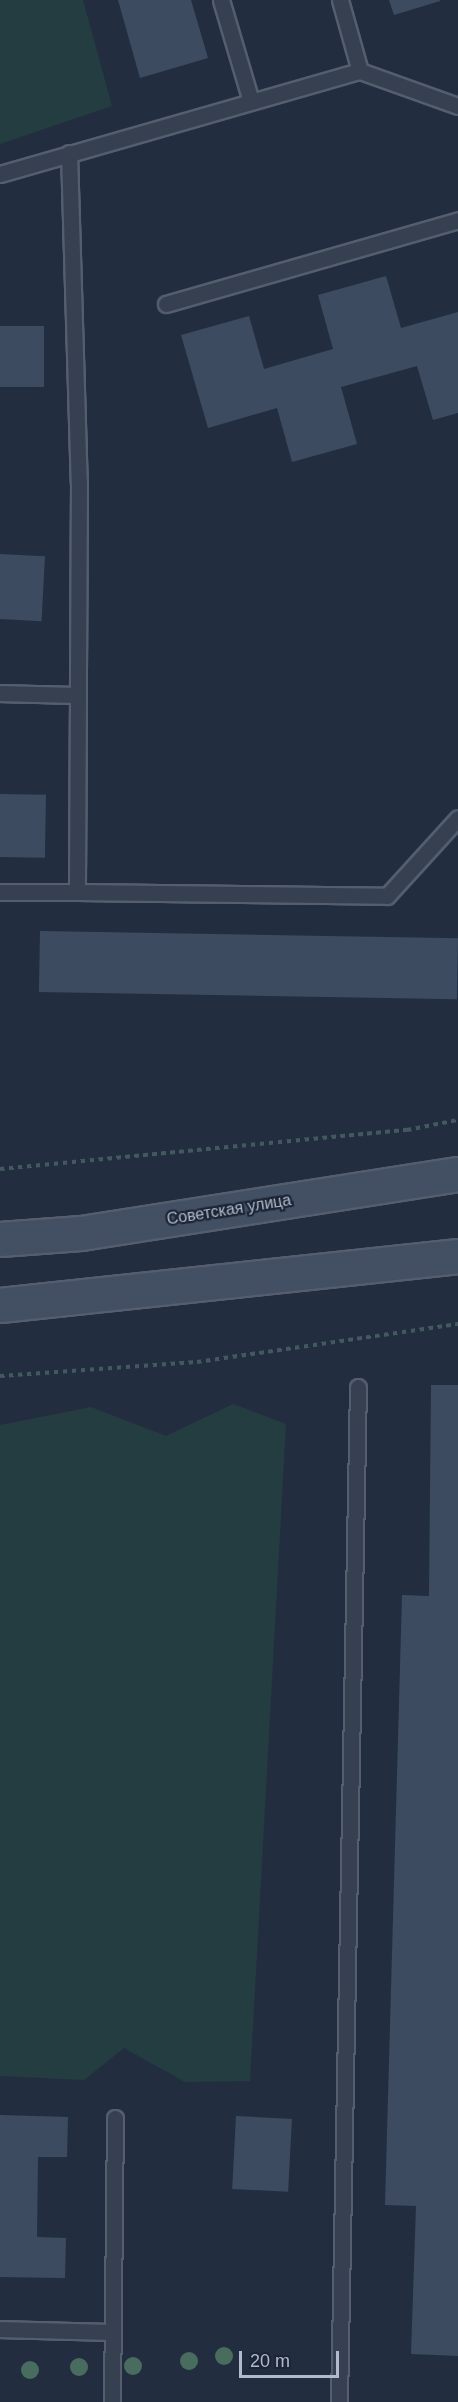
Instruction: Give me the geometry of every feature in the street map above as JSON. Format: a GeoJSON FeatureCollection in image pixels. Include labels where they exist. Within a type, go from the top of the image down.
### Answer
{"type":"FeatureCollection","features":[{"type":"Feature","properties":{"kind":"street","name":"Советская улица"},"geometry":{"type":"LineString","coordinates":[[0,1239],[81,1233],[458,1174]]}},
{"type":"Feature","properties":{"kind":"street"},"geometry":{"type":"LineString","coordinates":[[0,1305],[458,1256]]}},
{"type":"Feature","properties":{"kind":"lane"},"geometry":{"type":"LineString","coordinates":[[221,0],[251,102]]}},
{"type":"Feature","properties":{"kind":"lane"},"geometry":{"type":"LineString","coordinates":[[339,0],[360,71]]}},
{"type":"Feature","properties":{"kind":"lane"},"geometry":{"type":"LineString","coordinates":[[0,174],[360,71],[458,106]]}},
{"type":"Feature","properties":{"kind":"lane"},"geometry":{"type":"LineString","coordinates":[[69,153],[79,483],[77,892]]}},
{"type":"Feature","properties":{"kind":"lane"},"geometry":{"type":"LineString","coordinates":[[166,304],[458,220]]}},
{"type":"Feature","properties":{"kind":"lane"},"geometry":{"type":"LineString","coordinates":[[0,693],[78,695]]}},
{"type":"Feature","properties":{"kind":"lane"},"geometry":{"type":"LineString","coordinates":[[0,892],[387,896],[458,818]]}},
{"type":"Feature","properties":{"kind":"lane"},"geometry":{"type":"LineString","coordinates":[[339,2402],[358,1388]]}},
{"type":"Feature","properties":{"kind":"lane"},"geometry":{"type":"LineString","coordinates":[[112,2402],[115,2118]]}},
{"type":"Feature","properties":{"kind":"lane"},"geometry":{"type":"LineString","coordinates":[[0,2330],[113,2332]]}},
{"type":"Feature","properties":{"kind":"path"},"geometry":{"type":"LineString","coordinates":[[0,1169],[407,1130],[458,1120]]}},
{"type":"Feature","properties":{"kind":"path"},"geometry":{"type":"LineString","coordinates":[[0,1376],[197,1362],[458,1324]]}},
{"type":"Feature","properties":{"kind":"green space"},"geometry":{"type":"Polygon","coordinates":[[[0,0],[83,0],[112,106],[0,144],[0,0]]]}},
{"type":"Feature","properties":{"kind":"green space"},"geometry":{"type":"Polygon","coordinates":[[[233,1404],[286,1424],[250,2081],[185,2082],[124,2048],[84,2080],[0,2076],[0,1425],[91,1407],[166,1436],[233,1404]]]}},
{"type":"Feature","properties":{"kind":"building"},"geometry":{"type":"Polygon","coordinates":[[[118,0],[191,0],[208,58],[140,78],[118,0]]]}},
{"type":"Feature","properties":{"kind":"building"},"geometry":{"type":"Polygon","coordinates":[[[389,0],[440,0],[440,1],[394,15],[389,0]]]}},
{"type":"Feature","properties":{"kind":"building"},"geometry":{"type":"Polygon","coordinates":[[[386,276],[401,328],[458,312],[458,413],[433,420],[417,366],[341,387],[357,444],[292,462],[277,408],[208,428],[181,335],[249,316],[264,369],[333,349],[318,295],[386,276]]]}},
{"type":"Feature","properties":{"kind":"building"},"geometry":{"type":"Polygon","coordinates":[[[0,326],[44,326],[44,387],[0,387],[0,326]]]}},
{"type":"Feature","properties":{"kind":"building"},"geometry":{"type":"Polygon","coordinates":[[[0,554],[45,556],[42,621],[0,619],[0,554]]]}},
{"type":"Feature","properties":{"kind":"building"},"geometry":{"type":"Polygon","coordinates":[[[0,794],[46,795],[45,858],[0,857],[0,794]]]}},
{"type":"Feature","properties":{"kind":"building"},"geometry":{"type":"Polygon","coordinates":[[[40,931],[458,938],[457,999],[39,992],[40,931]]]}},
{"type":"Feature","properties":{"kind":"building"},"geometry":{"type":"Polygon","coordinates":[[[431,1385],[458,1385],[458,2356],[411,2354],[416,2206],[385,2205],[402,1595],[429,1596],[431,1385]]]}},
{"type":"Feature","properties":{"kind":"building"},"geometry":{"type":"Polygon","coordinates":[[[0,2115],[68,2117],[67,2157],[38,2157],[37,2237],[66,2238],[65,2278],[0,2277],[0,2115]]]}},
{"type":"Feature","properties":{"kind":"building"},"geometry":{"type":"Polygon","coordinates":[[[236,2116],[292,2119],[288,2192],[232,2189],[236,2116]]]}}]}
